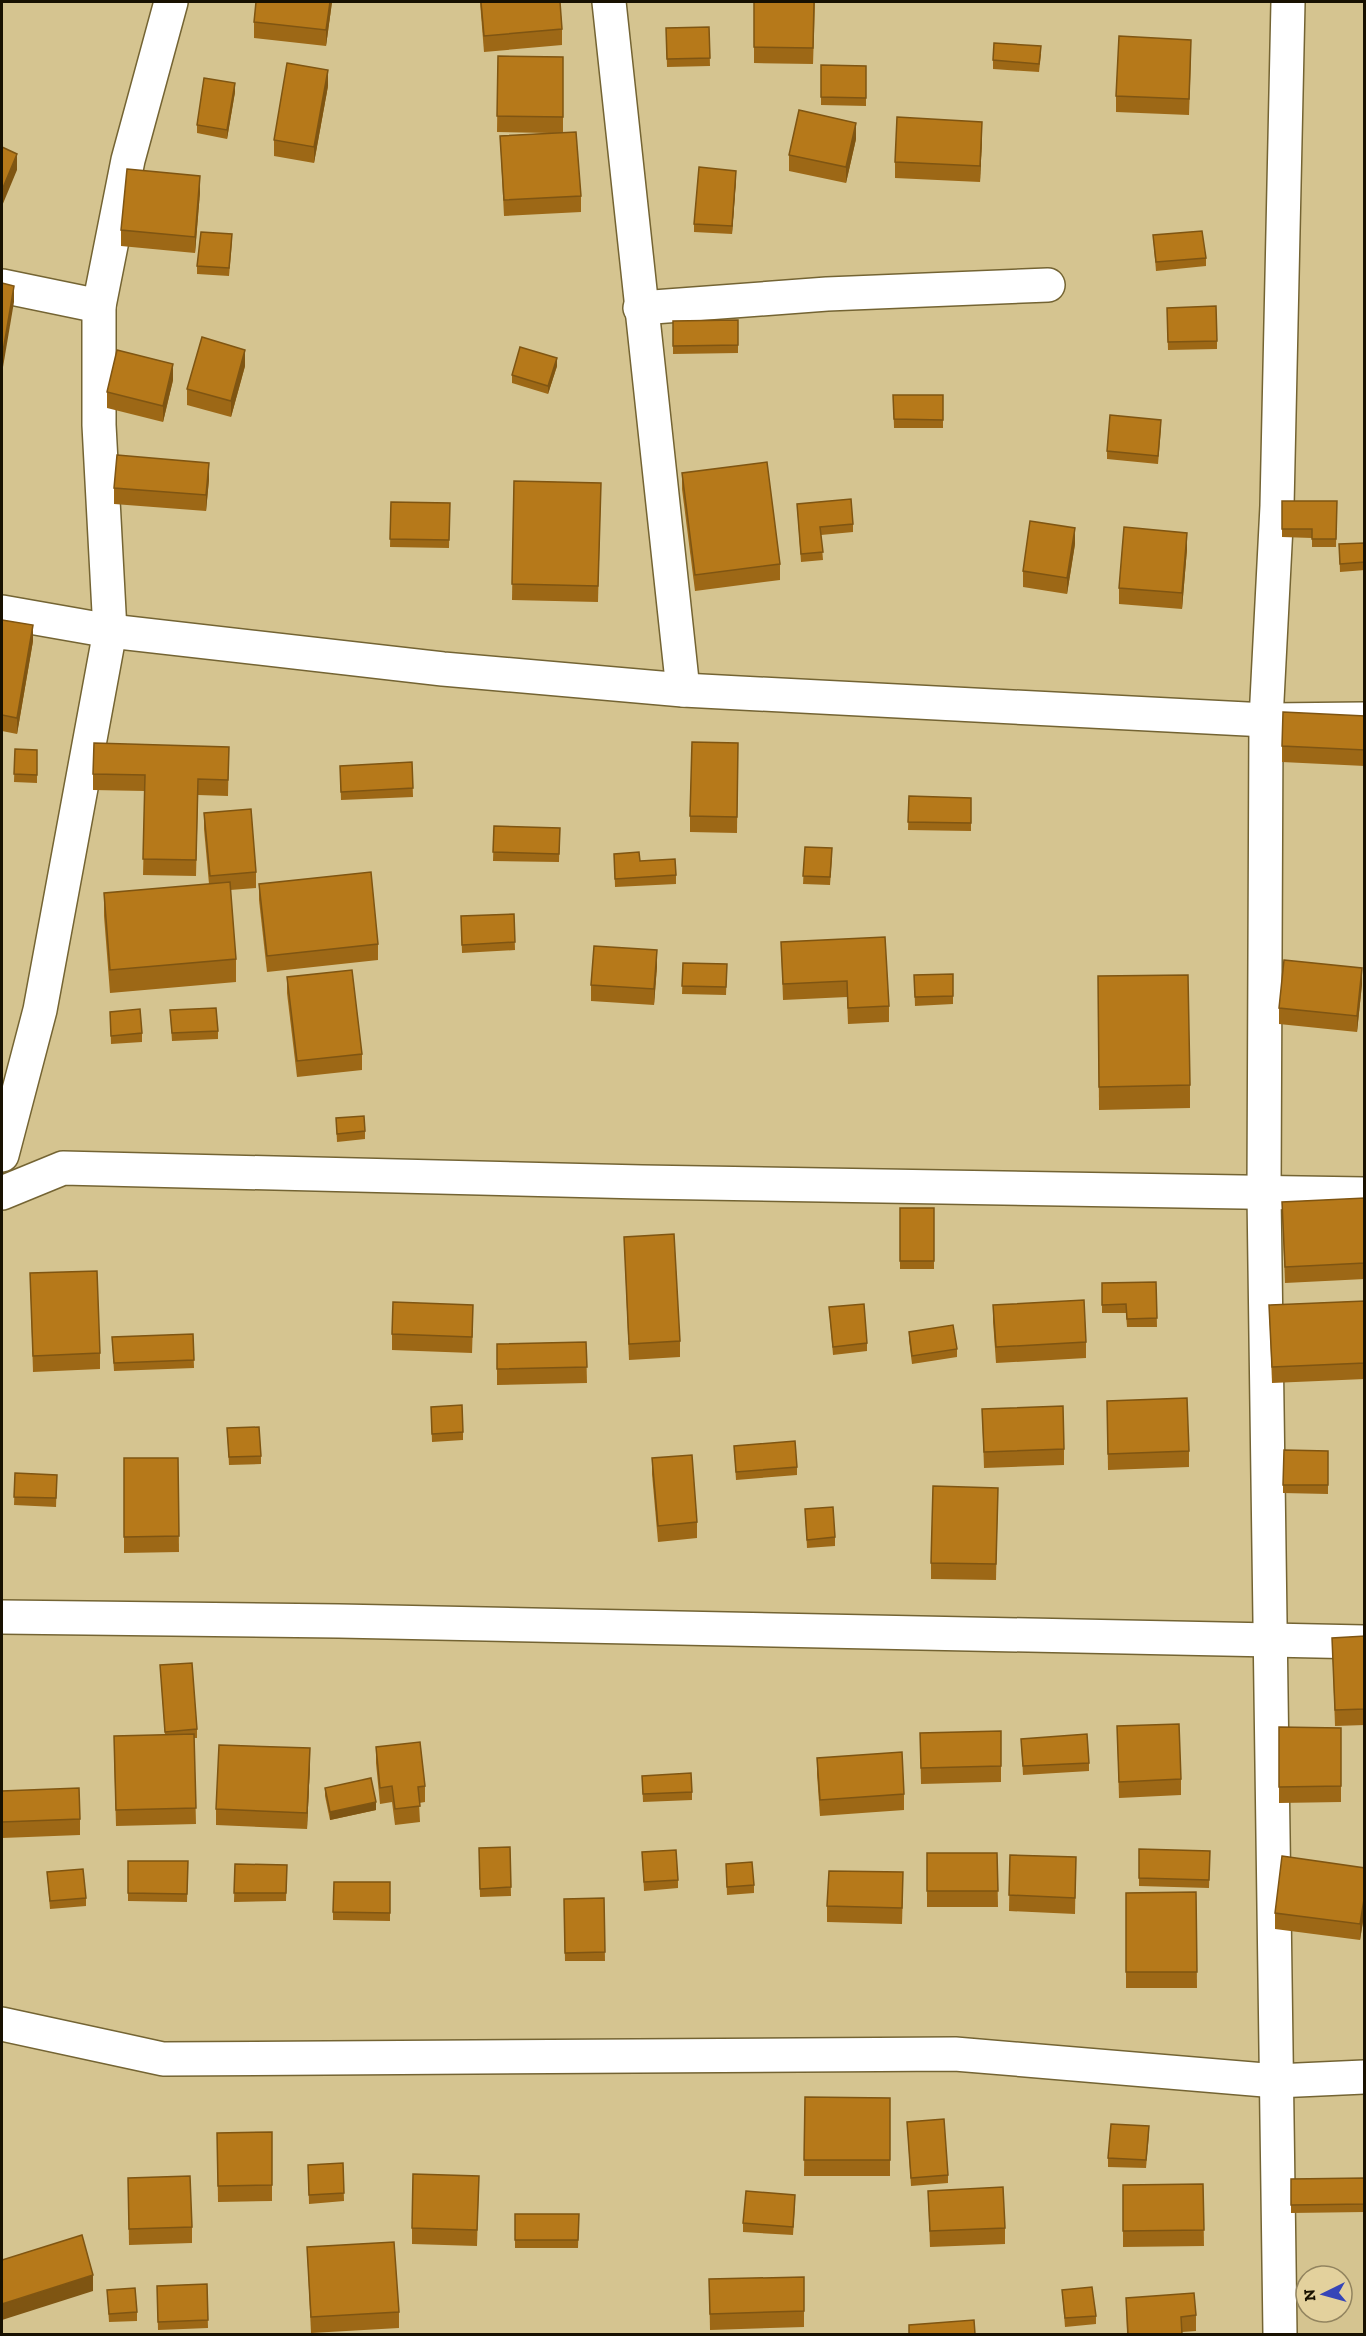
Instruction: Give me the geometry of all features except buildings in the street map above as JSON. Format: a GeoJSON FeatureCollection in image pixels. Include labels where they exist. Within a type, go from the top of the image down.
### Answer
{"type":"FeatureCollection","features":[{"type":"Feature","properties":{"kind":"street"},"geometry":{"type":"LineString","coordinates":[[2,1155],[40,1010],[110,631],[99,425],[99,306],[128,160],[171,2]]}},
{"type":"Feature","properties":{"kind":"street"},"geometry":{"type":"LineString","coordinates":[[609,2],[640,308],[683,690]]}},
{"type":"Feature","properties":{"kind":"street"},"geometry":{"type":"LineString","coordinates":[[1280,2334],[1264,1194],[1266,720],[1277,506],[1288,2]]}},
{"type":"Feature","properties":{"kind":"street"},"geometry":{"type":"LineString","coordinates":[[640,308],[827,294],[1048,285]]}},
{"type":"Feature","properties":{"kind":"street"},"geometry":{"type":"LineString","coordinates":[[2,286],[99,306]]}},
{"type":"Feature","properties":{"kind":"street"},"geometry":{"type":"LineString","coordinates":[[2,612],[110,631],[431,667],[683,690],[1266,720],[1365,719]]}},
{"type":"Feature","properties":{"kind":"street"},"geometry":{"type":"LineString","coordinates":[[2,1193],[63,1168],[1264,1194],[1365,1194]]}},
{"type":"Feature","properties":{"kind":"street"},"geometry":{"type":"LineString","coordinates":[[2,1617],[351,1621],[1269,1642],[1365,1642]]}},
{"type":"Feature","properties":{"kind":"street"},"geometry":{"type":"LineString","coordinates":[[2,2024],[163,2059],[956,2054],[1276,2081],[1365,2078]]}}]}
